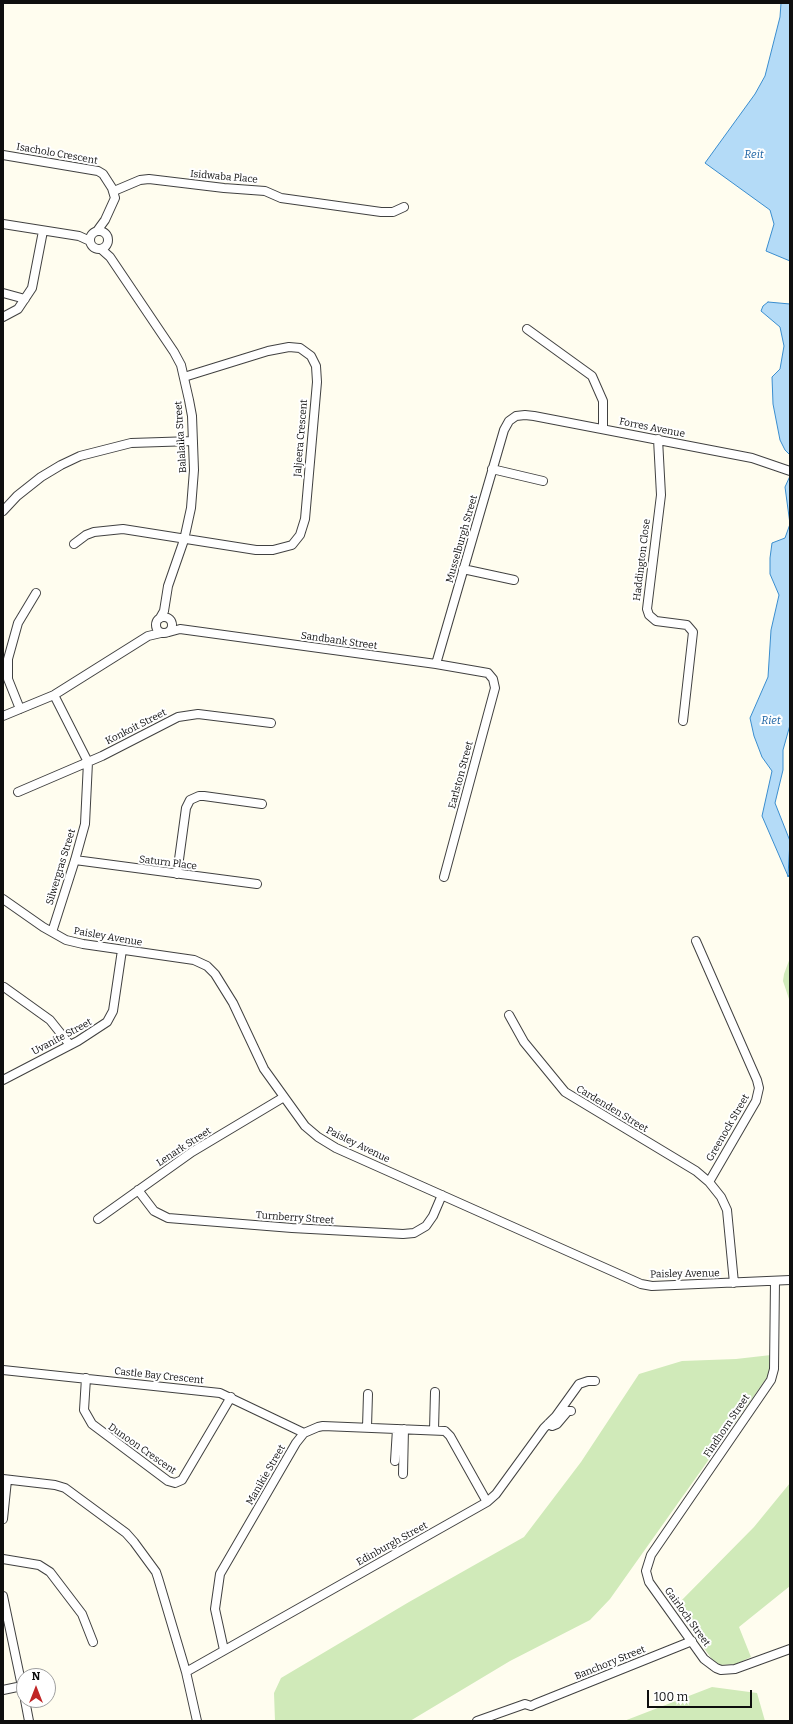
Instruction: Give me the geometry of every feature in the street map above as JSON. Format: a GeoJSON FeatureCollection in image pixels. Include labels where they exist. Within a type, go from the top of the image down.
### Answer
{"type":"FeatureCollection","features":[{"type":"Feature","properties":{"kind":"street","name":"Isacholo Crescent"},"geometry":{"type":"LineString","coordinates":[[3,155],[98,171],[107,178],[114,191]]}},
{"type":"Feature","properties":{"kind":"street","name":"Isidwaba Place"},"geometry":{"type":"LineString","coordinates":[[114,191],[140,180],[149,179],[224,188],[265,191],[281,198],[381,212],[393,212],[404,207]]}},
{"type":"Feature","properties":{"kind":"street"},"geometry":{"type":"LineString","coordinates":[[3,224],[79,236],[96,235],[114,202],[114,191]]}},
{"type":"Feature","properties":{"kind":"street"},"geometry":{"type":"LineString","coordinates":[[3,317],[18,308],[34,285],[43,231]]}},
{"type":"Feature","properties":{"kind":"street","name":"Balalaika Street"},"geometry":{"type":"LineString","coordinates":[[3,716],[54,695],[148,636],[164,618],[168,586],[184,540],[194,482],[194,441],[192,416],[184,377],[174,352],[110,257],[101,250],[94,248],[96,235],[108,238],[110,257]]}},
{"type":"Feature","properties":{"kind":"street"},"geometry":{"type":"LineString","coordinates":[[101,250],[108,244]]}},
{"type":"Feature","properties":{"kind":"street"},"geometry":{"type":"LineString","coordinates":[[3,293],[25,299]]}},
{"type":"Feature","properties":{"kind":"street"},"geometry":{"type":"LineString","coordinates":[[527,329],[592,376],[603,401],[603,429]]}},
{"type":"Feature","properties":{"kind":"street","name":"Jaljeera Crescent"},"geometry":{"type":"LineString","coordinates":[[184,377],[268,351],[289,347],[300,348],[308,353],[313,359],[316,369],[305,519],[300,535],[296,541],[286,547],[266,550],[184,540]]}},
{"type":"Feature","properties":{"kind":"street","name":"Forres Avenue"},"geometry":{"type":"LineString","coordinates":[[509,421],[516,416],[525,415],[752,458],[790,471]]}},
{"type":"Feature","properties":{"kind":"street","name":"Musselburgh Street"},"geometry":{"type":"LineString","coordinates":[[436,664],[492,469],[504,430],[509,421]]}},
{"type":"Feature","properties":{"kind":"street","name":"Haddington Close"},"geometry":{"type":"LineString","coordinates":[[658,439],[661,495],[646,609],[652,619],[656,621],[687,626],[693,632],[683,721]]}},
{"type":"Feature","properties":{"kind":"street"},"geometry":{"type":"LineString","coordinates":[[3,511],[17,496],[41,477],[80,456],[136,442],[194,441]]}},
{"type":"Feature","properties":{"kind":"street"},"geometry":{"type":"LineString","coordinates":[[492,469],[543,481]]}},
{"type":"Feature","properties":{"kind":"street"},"geometry":{"type":"LineString","coordinates":[[74,544],[94,532],[116,529],[132,529],[184,540]]}},
{"type":"Feature","properties":{"kind":"street"},"geometry":{"type":"LineString","coordinates":[[463,569],[514,580]]}},
{"type":"Feature","properties":{"kind":"street"},"geometry":{"type":"LineString","coordinates":[[20,709],[8,679],[8,659],[18,623],[36,593]]}},
{"type":"Feature","properties":{"kind":"street"},"geometry":{"type":"LineString","coordinates":[[164,618],[180,629]]}},
{"type":"Feature","properties":{"kind":"street"},"geometry":{"type":"LineString","coordinates":[[164,618],[172,627],[165,632],[157,629],[164,618]]}},
{"type":"Feature","properties":{"kind":"street","name":"Sandbank Street"},"geometry":{"type":"LineString","coordinates":[[165,632],[180,629],[436,664],[483,671],[488,673],[493,679]]}},
{"type":"Feature","properties":{"kind":"street","name":"Balalaika Street"},"geometry":{"type":"LineString","coordinates":[[148,636],[165,632]]}},
{"type":"Feature","properties":{"kind":"street","name":"Earlston Street"},"geometry":{"type":"LineString","coordinates":[[444,877],[495,688],[493,679]]}},
{"type":"Feature","properties":{"kind":"street","name":"Silwergras Street"},"geometry":{"type":"LineString","coordinates":[[52,932],[85,824],[88,762],[54,695]]}},
{"type":"Feature","properties":{"kind":"street","name":"Konkoit Street"},"geometry":{"type":"LineString","coordinates":[[18,792],[88,762],[164,723],[185,715],[198,714],[271,723]]}},
{"type":"Feature","properties":{"kind":"street"},"geometry":{"type":"LineString","coordinates":[[177,874],[186,808],[190,800],[199,796],[204,796],[262,804]]}},
{"type":"Feature","properties":{"kind":"street","name":"Saturn Place"},"geometry":{"type":"LineString","coordinates":[[75,860],[257,884]]}},
{"type":"Feature","properties":{"kind":"street","name":"Paisley Avenue"},"geometry":{"type":"LineString","coordinates":[[3,898],[66,940],[122,950],[194,960],[212,970],[236,1007],[260,1063],[308,1129],[326,1143],[642,1284],[652,1286],[790,1280]]}},
{"type":"Feature","properties":{"kind":"street","name":"Greenock Street"},"geometry":{"type":"LineString","coordinates":[[696,941],[757,1080],[759,1088],[756,1101],[709,1182]]}},
{"type":"Feature","properties":{"kind":"street","name":"Uvanite Street"},"geometry":{"type":"LineString","coordinates":[[3,1080],[102,1027],[110,1018],[113,1011],[122,950]]}},
{"type":"Feature","properties":{"kind":"street"},"geometry":{"type":"LineString","coordinates":[[4,987],[50,1020],[70,1045]]}},
{"type":"Feature","properties":{"kind":"street","name":"Cardenden Street"},"geometry":{"type":"LineString","coordinates":[[509,1015],[524,1042],[565,1092],[696,1171],[709,1182]]}},
{"type":"Feature","properties":{"kind":"street","name":"Lenark Street"},"geometry":{"type":"LineString","coordinates":[[98,1219],[192,1152],[284,1097]]}},
{"type":"Feature","properties":{"kind":"street"},"geometry":{"type":"LineString","coordinates":[[709,1182],[726,1206],[734,1283]]}},
{"type":"Feature","properties":{"kind":"street","name":"Turnberry Street"},"geometry":{"type":"LineString","coordinates":[[138,1190],[154,1211],[168,1218],[292,1228],[403,1234],[414,1233],[426,1226],[433,1216],[442,1195]]}},
{"type":"Feature","properties":{"kind":"street","name":"Findhorn Street"},"geometry":{"type":"LineString","coordinates":[[646,1568],[651,1555],[771,1380],[774,1369],[775,1281]]}},
{"type":"Feature","properties":{"kind":"street","name":"Castle Bay Crescent"},"geometry":{"type":"LineString","coordinates":[[3,1370],[218,1393],[231,1397],[304,1433]]}},
{"type":"Feature","properties":{"kind":"street","name":"Dunoon Crescent"},"geometry":{"type":"LineString","coordinates":[[86,1378],[84,1406],[85,1414],[92,1424],[168,1481],[174,1483],[179,1483],[182,1480],[231,1397]]}},
{"type":"Feature","properties":{"kind":"street","name":"Edinburgh Street"},"geometry":{"type":"LineString","coordinates":[[224,1650],[487,1502],[496,1494],[546,1425],[556,1416],[579,1384],[588,1381],[595,1381]]}},
{"type":"Feature","properties":{"kind":"street"},"geometry":{"type":"LineString","coordinates":[[434,1430],[435,1392]]}},
{"type":"Feature","properties":{"kind":"street"},"geometry":{"type":"LineString","coordinates":[[367,1428],[368,1394]]}},
{"type":"Feature","properties":{"kind":"street"},"geometry":{"type":"LineString","coordinates":[[546,1425],[552,1426],[558,1424],[568,1411],[571,1411]]}},
{"type":"Feature","properties":{"kind":"street"},"geometry":{"type":"LineString","coordinates":[[304,1433],[320,1426],[445,1431],[449,1435],[487,1502]]}},
{"type":"Feature","properties":{"kind":"street"},"geometry":{"type":"LineString","coordinates":[[395,1461],[400,1429]]}},
{"type":"Feature","properties":{"kind":"street"},"geometry":{"type":"LineString","coordinates":[[400,1429],[403,1474]]}},
{"type":"Feature","properties":{"kind":"street","name":"Manikie Street"},"geometry":{"type":"LineString","coordinates":[[224,1650],[214,1610],[220,1574],[296,1443],[304,1433]]}},
{"type":"Feature","properties":{"kind":"street"},"geometry":{"type":"LineString","coordinates":[[3,1519],[5,1480],[55,1485],[65,1488],[131,1538],[156,1572],[186,1672],[197,1721]]}},
{"type":"Feature","properties":{"kind":"street"},"geometry":{"type":"LineString","coordinates":[[3,1559],[39,1565],[50,1572],[82,1614],[93,1642]]}},
{"type":"Feature","properties":{"kind":"street","name":"Gairloch Street"},"geometry":{"type":"LineString","coordinates":[[646,1568],[646,1576],[649,1582],[707,1662],[716,1668],[721,1670],[735,1669],[790,1649]]}},
{"type":"Feature","properties":{"kind":"street"},"geometry":{"type":"LineString","coordinates":[[3,1596],[6,1623],[17,1668]]}},
{"type":"Feature","properties":{"kind":"street","name":"Banchory Street"},"geometry":{"type":"LineString","coordinates":[[533,1705],[692,1641]]}},
{"type":"Feature","properties":{"kind":"street"},"geometry":{"type":"LineString","coordinates":[[186,1672],[224,1650]]}},
{"type":"Feature","properties":{"kind":"street"},"geometry":{"type":"LineString","coordinates":[[3,1690],[16,1687]]}},
{"type":"Feature","properties":{"kind":"street"},"geometry":{"type":"LineString","coordinates":[[477,1721],[525,1704],[533,1705]]}},
{"type":"Feature","properties":{"kind":"street"},"geometry":{"type":"LineString","coordinates":[[493,1721],[533,1705]]}},
{"type":"Feature","properties":{"kind":"street"},"geometry":{"type":"LineString","coordinates":[[27,1708],[29,1721]]}},
{"type":"Feature","properties":{"kind":"green space"},"geometry":{"type":"Polygon","coordinates":[[[790,958],[790,1002],[783,981],[790,958]]]}},
{"type":"Feature","properties":{"kind":"green space"},"geometry":{"type":"Polygon","coordinates":[[[771,1355],[768,1376],[610,1599],[590,1620],[510,1661],[410,1721],[275,1721],[274,1693],[281,1678],[409,1602],[524,1537],[581,1462],[639,1374],[682,1361],[736,1359],[771,1355]]]}},
{"type":"Feature","properties":{"kind":"green space"},"geometry":{"type":"Polygon","coordinates":[[[790,1483],[790,1586],[739,1627],[751,1657],[736,1664],[720,1665],[711,1658],[675,1607],[754,1527],[790,1483]]]}},
{"type":"Feature","properties":{"kind":"green space"},"geometry":{"type":"Polygon","coordinates":[[[712,1687],[757,1693],[765,1721],[624,1721],[712,1687]]]}},
{"type":"Feature","properties":{"kind":"water","name":"Reit"},"geometry":{"type":"Polygon","coordinates":[[[781,3],[790,3],[790,261],[766,251],[774,224],[770,210],[705,163],[755,94],[765,76],[780,17],[781,3]]]}},
{"type":"Feature","properties":{"kind":"water"},"geometry":{"type":"Polygon","coordinates":[[[768,302],[790,304],[790,455],[785,450],[780,440],[773,404],[772,377],[780,369],[784,346],[780,327],[761,311],[763,306],[768,302]]]}},
{"type":"Feature","properties":{"kind":"water"},"geometry":{"type":"Polygon","coordinates":[[[790,476],[790,524],[785,487],[790,476]]]}},
{"type":"Feature","properties":{"kind":"water","name":"Riet"},"geometry":{"type":"Polygon","coordinates":[[[790,524],[790,725],[783,750],[783,770],[775,803],[790,841],[788,876],[762,816],[772,771],[762,757],[754,736],[750,718],[768,677],[771,630],[779,595],[770,574],[772,543],[785,538],[790,524]]]}}]}
